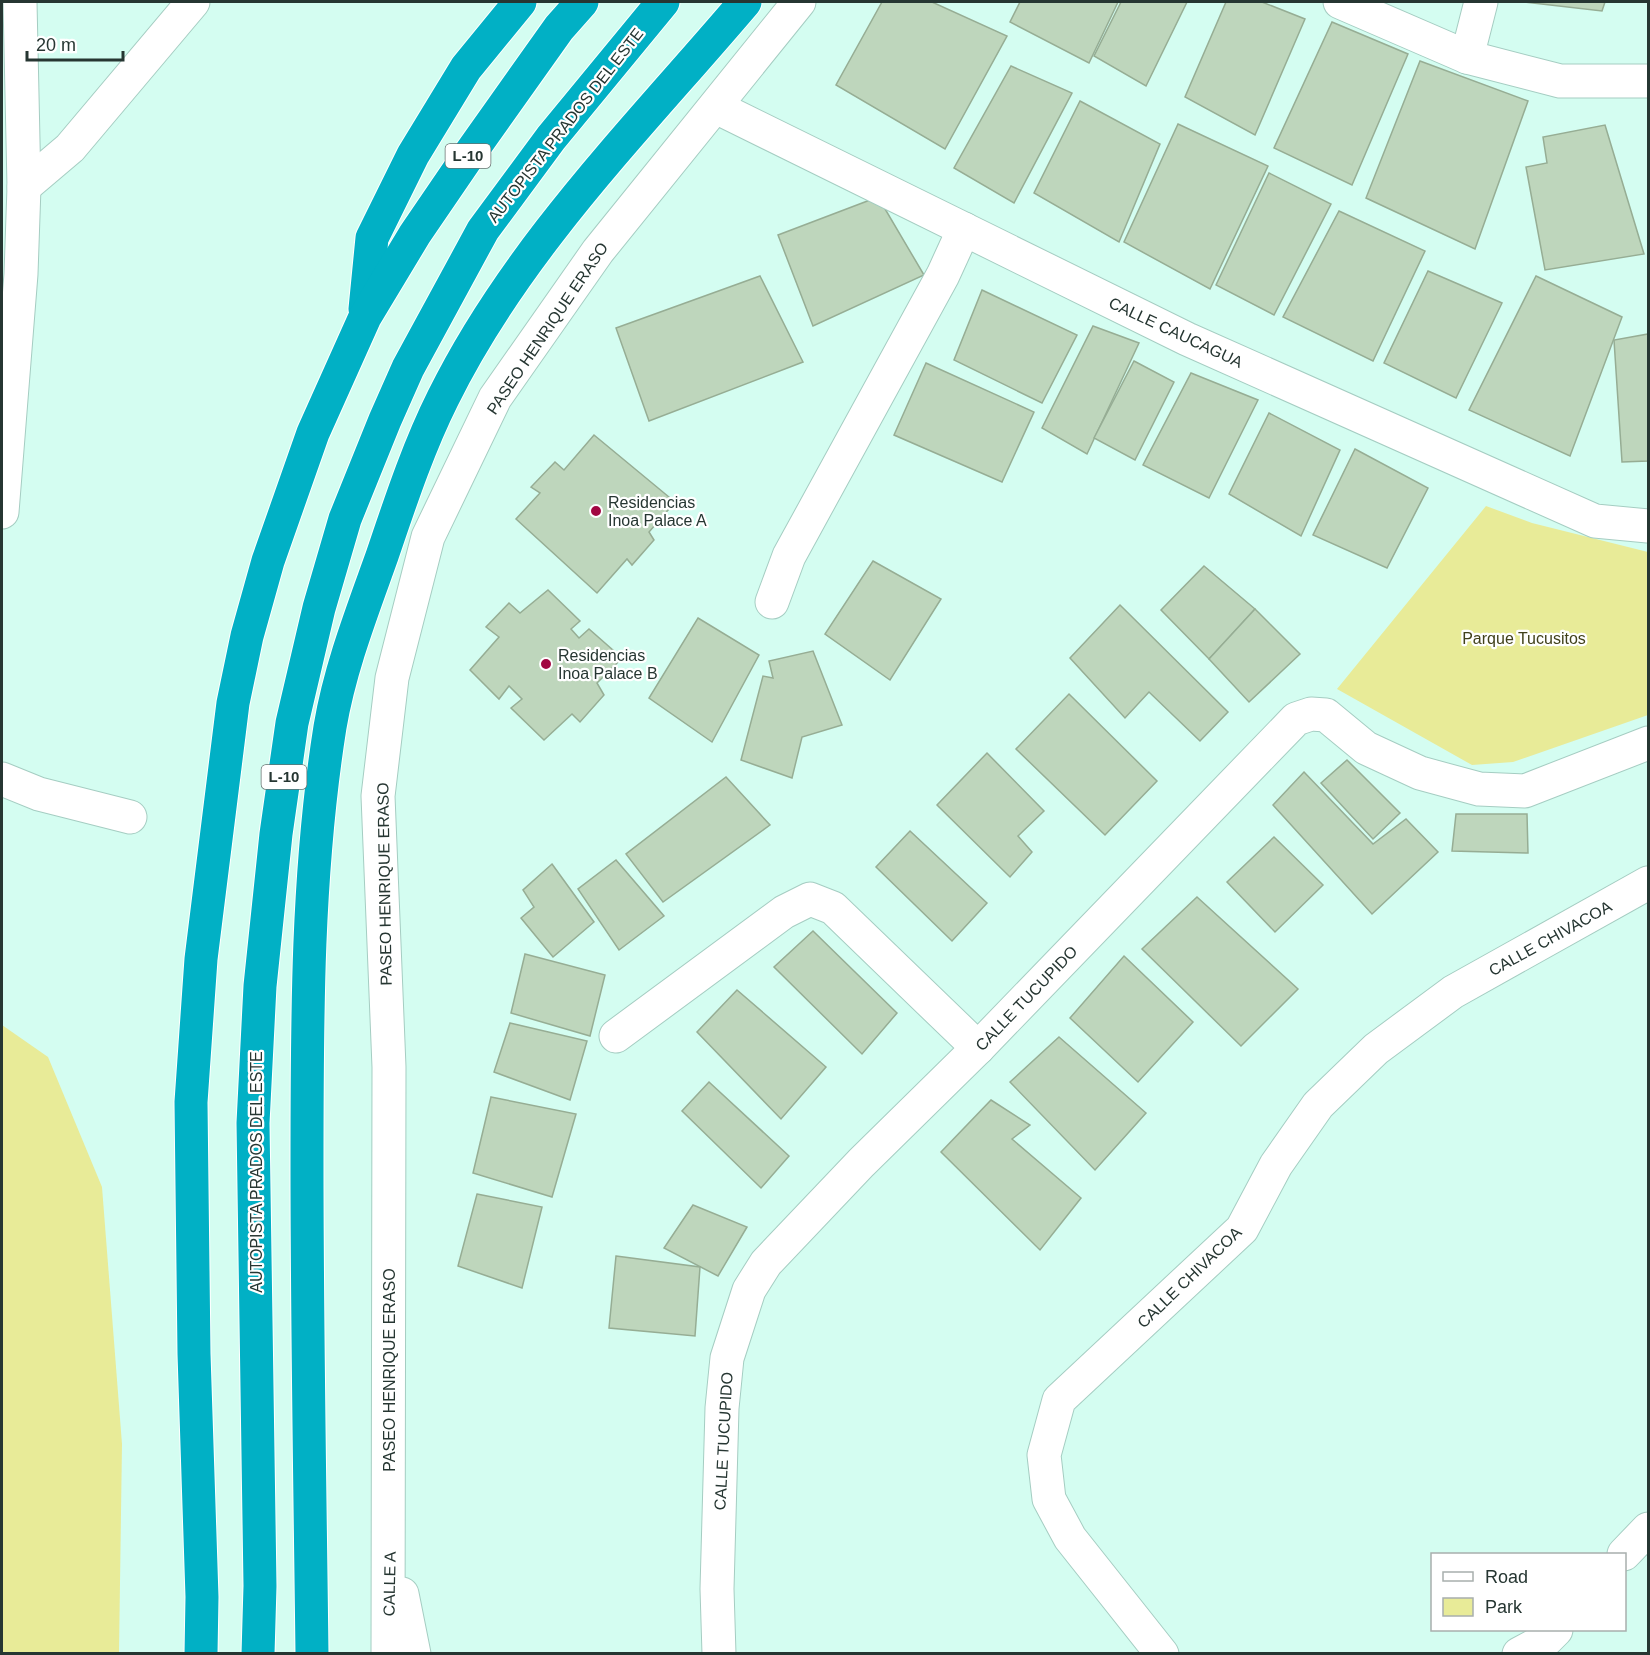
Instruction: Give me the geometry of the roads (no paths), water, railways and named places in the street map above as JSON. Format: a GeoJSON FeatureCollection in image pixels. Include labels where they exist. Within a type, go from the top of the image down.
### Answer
{"type":"FeatureCollection","features":[{"type":"Feature","properties":{"kind":"highway","name":"L-10"},"geometry":{"type":"LineString","coordinates":[[365,317],[372,238],[412,155],[466,68],[520,2]]}},
{"type":"Feature","properties":{"kind":"highway","name":"L-10"},"geometry":{"type":"LineString","coordinates":[[201,1653],[202,1597],[194,1354],[191,1102],[202,948],[232,703],[247,636],[268,561],[313,433],[365,317],[415,234],[465,161],[559,28],[582,2]]}},
{"type":"Feature","properties":{"kind":"highway","name":"AUTOPISTA PRADOS DEL ESTE"},"geometry":{"type":"LineString","coordinates":[[258,1653],[260,1586],[253,1123],[260,986],[276,834],[292,723],[319,608],[345,519],[385,420],[408,368],[483,230],[550,138],[663,2]]}},
{"type":"Feature","properties":{"kind":"highway"},"geometry":{"type":"LineString","coordinates":[[312,1653],[307,1346],[307,1006],[312,906],[331,723],[352,641],[404,492],[443,399],[489,318],[536,247],[744,2]]}},
{"type":"Feature","properties":{"kind":"street"},"geometry":{"type":"LineString","coordinates":[[2,512],[21,274],[24,187],[20,2]]}},
{"type":"Feature","properties":{"kind":"street"},"geometry":{"type":"LineString","coordinates":[[24,187],[70,148],[193,2]]}},
{"type":"Feature","properties":{"kind":"street","name":"PASEO HENRIQUE ERASO"},"geometry":{"type":"LineString","coordinates":[[389,1531],[389,1067],[378,796],[392,678],[428,537],[495,398],[598,251],[799,2]]}},
{"type":"Feature","properties":{"kind":"street"},"geometry":{"type":"LineString","coordinates":[[1340,2],[1467,57],[1560,81],[1648,81]]}},
{"type":"Feature","properties":{"kind":"street"},"geometry":{"type":"LineString","coordinates":[[1467,57],[1481,2]]}},
{"type":"Feature","properties":{"kind":"street","name":"CALLE CAUCAGUA"},"geometry":{"type":"LineString","coordinates":[[716,107],[1187,339],[1595,521],[1648,526]]}},
{"type":"Feature","properties":{"kind":"street"},"geometry":{"type":"LineString","coordinates":[[772,602],[789,556],[943,275],[964,230]]}},
{"type":"Feature","properties":{"kind":"street","name":"CALLE TUCUPIDO"},"geometry":{"type":"LineString","coordinates":[[719,1653],[717,1589],[722,1408],[727,1358],[749,1290],[766,1263],[978,1048],[1296,719],[1311,714],[1326,715],[1366,748],[1420,773],[1479,789],[1525,792],[1648,743]]}},
{"type":"Feature","properties":{"kind":"street"},"geometry":{"type":"LineString","coordinates":[[2,779],[39,794],[130,817]]}},
{"type":"Feature","properties":{"kind":"street","name":"CALLE CHIVACOA"},"geometry":{"type":"LineString","coordinates":[[1162,1653],[1070,1538],[1049,1499],[1044,1455],[1059,1400],[1242,1228],[1276,1165],[1318,1105],[1376,1049],[1453,992],[1648,884]]}},
{"type":"Feature","properties":{"kind":"street"},"geometry":{"type":"LineString","coordinates":[[616,1036],[784,912],[810,899],[833,908],[978,1048]]}},
{"type":"Feature","properties":{"kind":"street"},"geometry":{"type":"LineString","coordinates":[[1625,1553],[1648,1529]]}},
{"type":"Feature","properties":{"kind":"street","name":"CALLE A"},"geometry":{"type":"LineString","coordinates":[[388,1653],[389,1531]]}},
{"type":"Feature","properties":{"kind":"street","name":"CALLE A"},"geometry":{"type":"LineString","coordinates":[[389,1531],[414,1653]]}},
{"type":"Feature","properties":{"kind":"street"},"geometry":{"type":"LineString","coordinates":[[1519,1653],[1547,1639],[1554,1631]]}},
{"type":"Feature","properties":{"kind":"place","name":"Residencias Inoa Palace A"},"geometry":{"type":"Point","coordinates":[596,511]}},
{"type":"Feature","properties":{"kind":"place","name":"Residencias Inoa Palace B"},"geometry":{"type":"Point","coordinates":[546,664]}},
{"type":"Feature","properties":{"kind":"park label","name":"Parque Tucusitos"},"geometry":{"type":"Point","coordinates":[1524,638]}}]}
